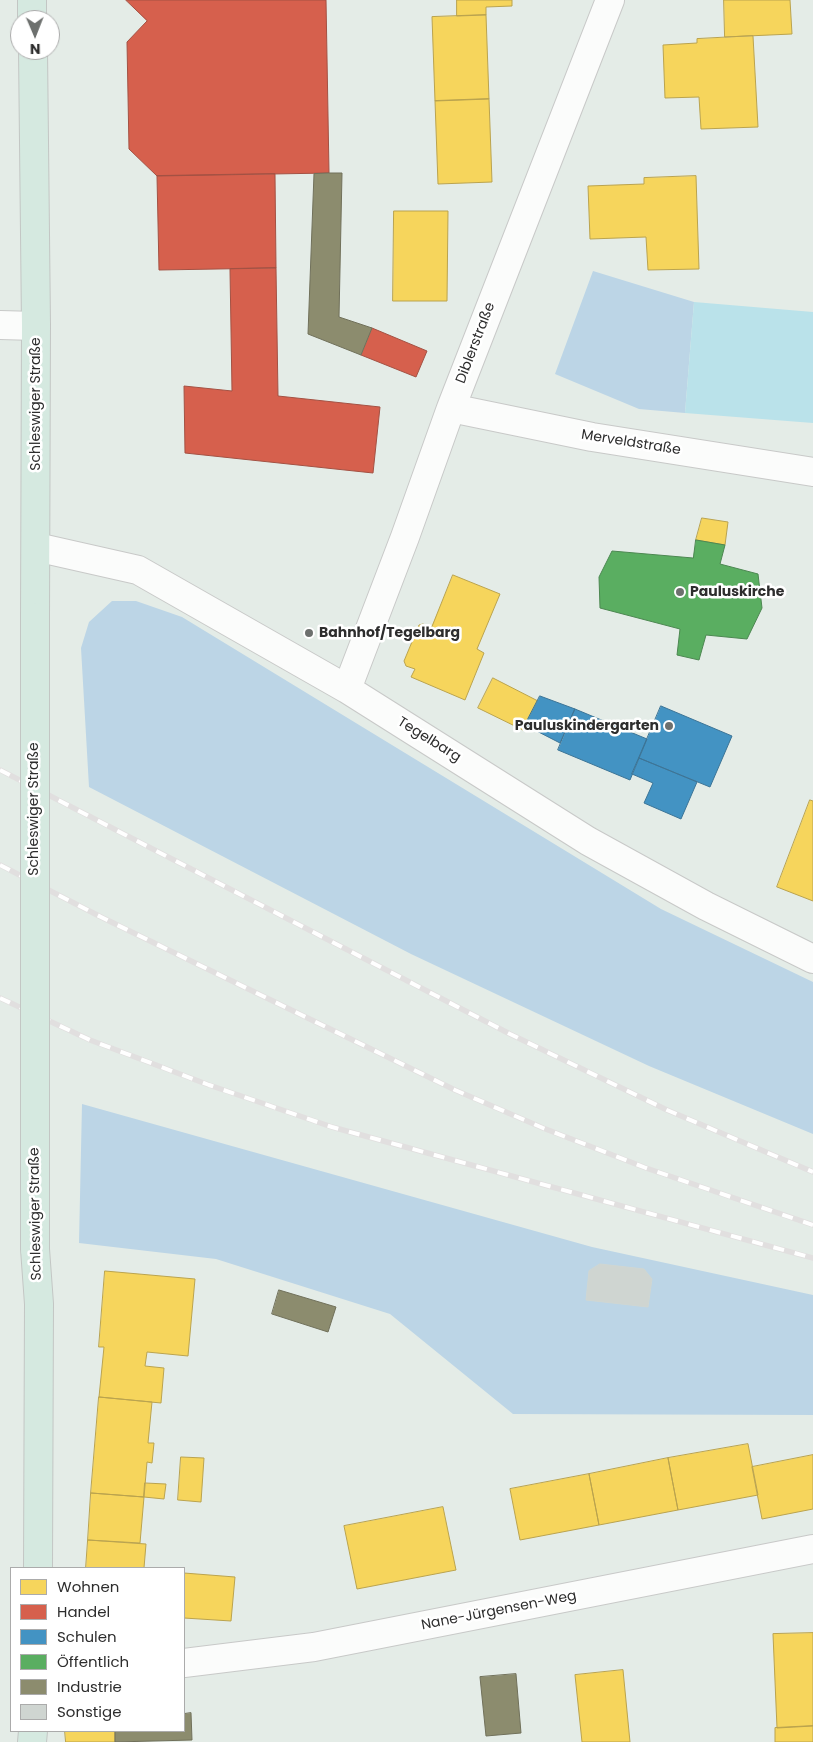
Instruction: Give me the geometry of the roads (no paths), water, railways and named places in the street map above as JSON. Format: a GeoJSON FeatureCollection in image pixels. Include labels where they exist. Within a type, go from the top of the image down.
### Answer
{"type":"FeatureCollection","features":[{"type":"Feature","properties":{"kind":"main road","name":"Schleswiger Straße"},"geometry":{"type":"LineString","coordinates":[[33,60],[36,326],[35,1249],[39,1304],[38,1567]]}},
{"type":"Feature","properties":{"kind":"street","name":"Diblerstraße"},"geometry":{"type":"LineString","coordinates":[[347,689],[405,537],[450,408],[610,0]]}},
{"type":"Feature","properties":{"kind":"street"},"geometry":{"type":"LineString","coordinates":[[0,325],[36,326]]}},
{"type":"Feature","properties":{"kind":"street","name":"Merveldstraße"},"geometry":{"type":"LineString","coordinates":[[450,408],[592,438],[813,472]]}},
{"type":"Feature","properties":{"kind":"street","name":"Tegelbarg"},"geometry":{"type":"LineString","coordinates":[[36,547],[138,570],[347,689],[588,841],[706,906],[813,959]]}},
{"type":"Feature","properties":{"kind":"street","name":"Nane-Jürgensen-Weg"},"geometry":{"type":"LineString","coordinates":[[185,1663],[314,1646],[813,1549]]}},
{"type":"Feature","properties":{"kind":"railway"},"geometry":{"type":"LineString","coordinates":[[0,770],[510,1034],[667,1110],[813,1172]]}},
{"type":"Feature","properties":{"kind":"railway"},"geometry":{"type":"LineString","coordinates":[[0,865],[101,917],[455,1090],[543,1128],[646,1168],[813,1225]]}},
{"type":"Feature","properties":{"kind":"railway"},"geometry":{"type":"LineString","coordinates":[[0,998],[90,1040],[209,1085],[332,1127],[813,1258]]}},
{"type":"Feature","properties":{"kind":"place","name":"Pauluskirche"},"geometry":{"type":"Point","coordinates":[680,592]}},
{"type":"Feature","properties":{"kind":"place","name":"Bahnhof/Tegelbarg"},"geometry":{"type":"Point","coordinates":[309,633]}},
{"type":"Feature","properties":{"kind":"place","name":"Pauluskindergarten"},"geometry":{"type":"Point","coordinates":[669,726]}}]}
